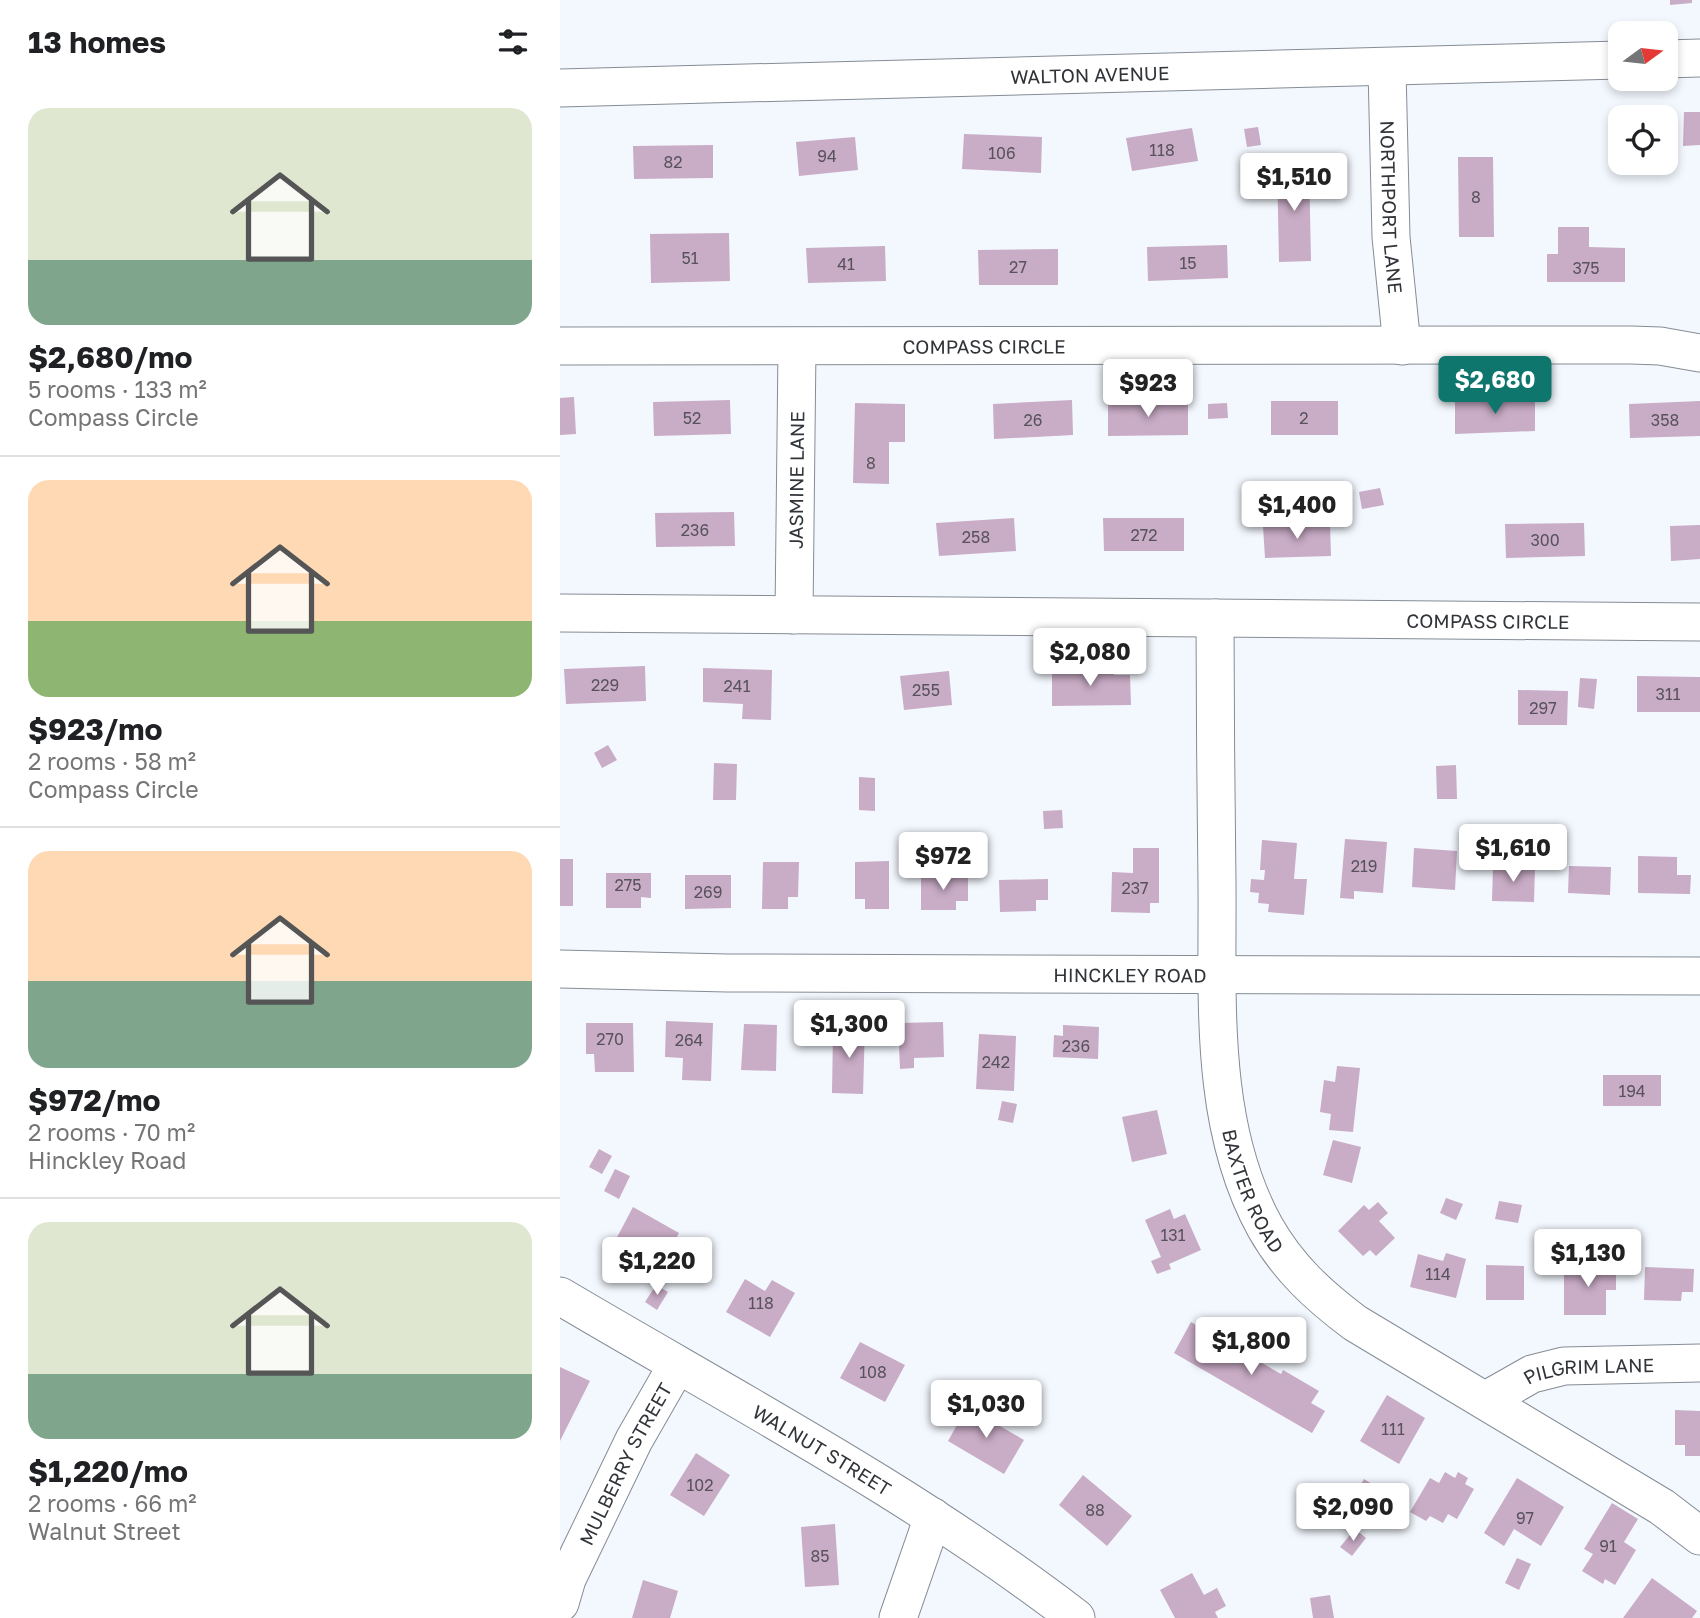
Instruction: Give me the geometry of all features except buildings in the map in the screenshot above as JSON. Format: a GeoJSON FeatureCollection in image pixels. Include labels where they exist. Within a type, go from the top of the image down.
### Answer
{"type":"FeatureCollection","features":[{"type":"Feature","properties":{"kind":"street"},"geometry":{"type":"LineString","coordinates":[[1678,59],[1700,58]]}},
{"type":"Feature","properties":{"kind":"street","name":"WALTON AVENUE"},"geometry":{"type":"LineString","coordinates":[[560,88],[1608,60]]}},
{"type":"Feature","properties":{"kind":"street","name":"NORTHPORT LANE"},"geometry":{"type":"LineString","coordinates":[[1387,68],[1391,237],[1402,346]]}},
{"type":"Feature","properties":{"kind":"street","name":"COMPASS CIRCLE"},"geometry":{"type":"LineString","coordinates":[[560,346],[1650,345],[1700,353]]}},
{"type":"Feature","properties":{"kind":"street","name":"JASMINE LANE"},"geometry":{"type":"LineString","coordinates":[[794,615],[797,347]]}},
{"type":"Feature","properties":{"kind":"street","name":"COMPASS CIRCLE"},"geometry":{"type":"LineString","coordinates":[[560,613],[1700,622]]}},
{"type":"Feature","properties":{"kind":"street","name":"BAXTER ROAD"},"geometry":{"type":"LineString","coordinates":[[1215,618],[1218,973],[1223,1089],[1236,1154],[1265,1226],[1296,1273],[1318,1295],[1355,1323],[1662,1507],[1700,1536]]}},
{"type":"Feature","properties":{"kind":"street","name":"HINCKLEY ROAD"},"geometry":{"type":"LineString","coordinates":[[560,970],[727,973],[1700,976]]}},
{"type":"Feature","properties":{"kind":"street","name":"WALNUT STREET"},"geometry":{"type":"LineString","coordinates":[[560,1296],[892,1490],[1076,1618]]}},
{"type":"Feature","properties":{"kind":"street","name":"PILGRIM LANE"},"geometry":{"type":"LineString","coordinates":[[1486,1400],[1532,1374],[1564,1366],[1700,1363]]}},
{"type":"Feature","properties":{"kind":"street","name":"MULBERRY STREET"},"geometry":{"type":"LineString","coordinates":[[560,1604],[567,1579],[634,1440],[677,1365]]}},
{"type":"Feature","properties":{"kind":"street"},"geometry":{"type":"LineString","coordinates":[[898,1618],[933,1517]]}}]}
